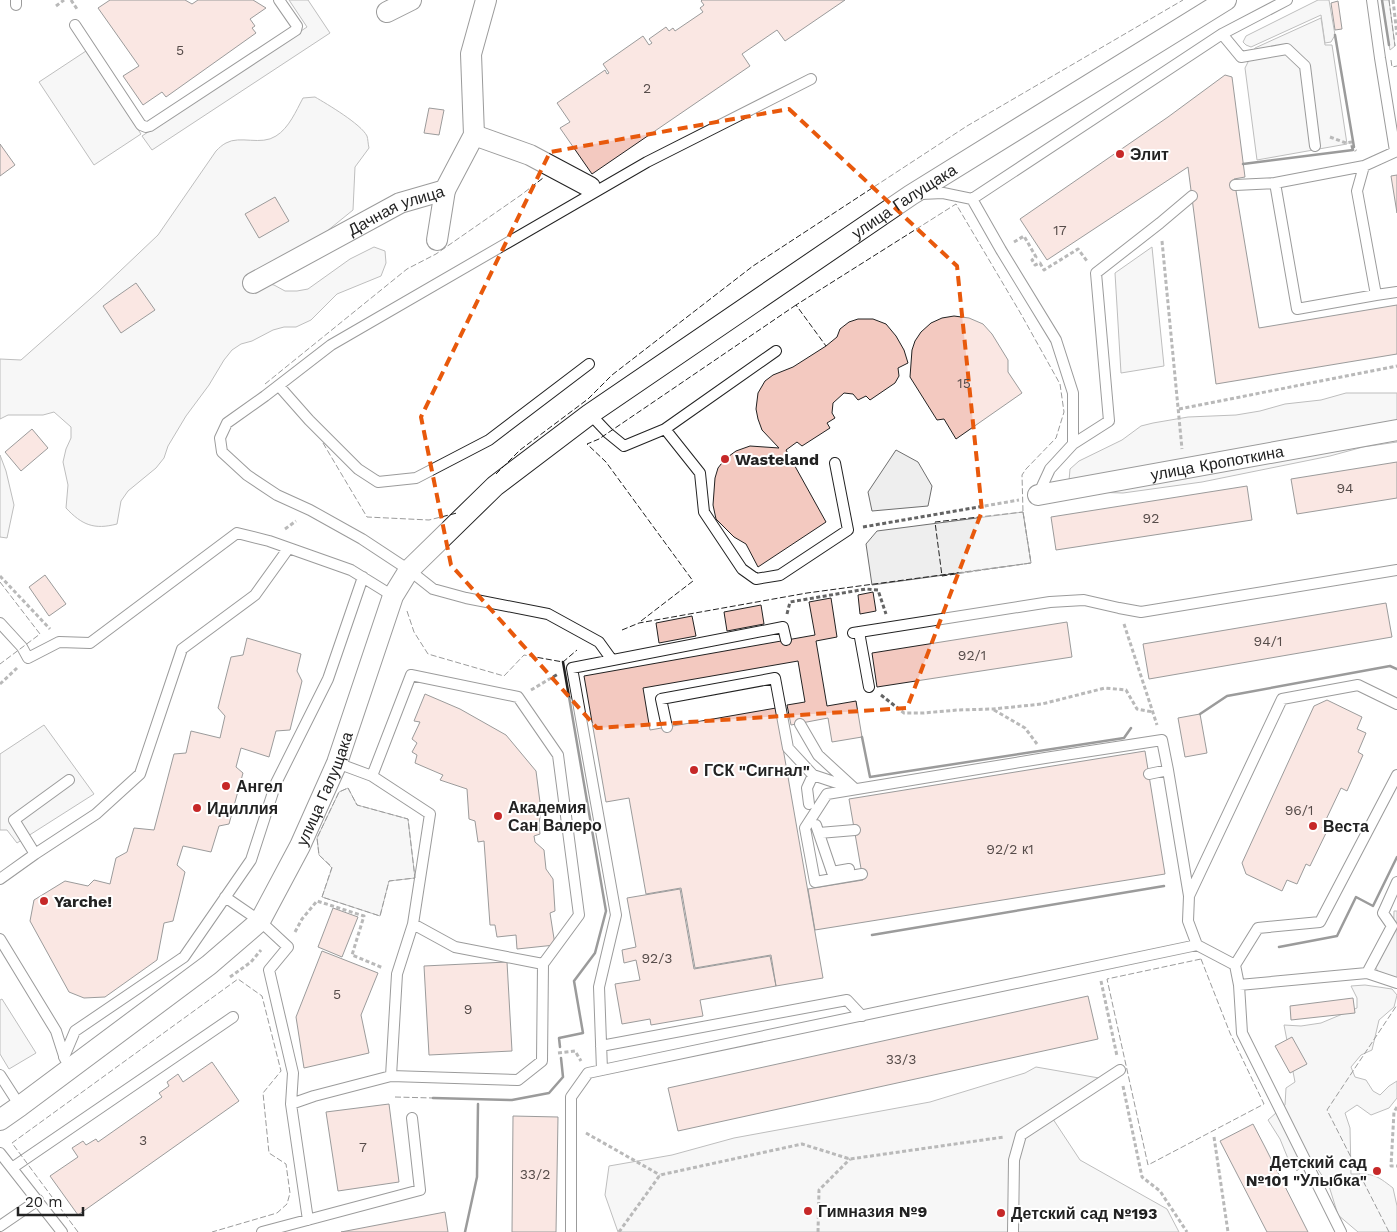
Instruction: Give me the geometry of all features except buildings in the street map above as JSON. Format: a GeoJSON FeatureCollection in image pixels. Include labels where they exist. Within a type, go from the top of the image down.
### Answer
{"type":"FeatureCollection","features":[{"type":"Feature","properties":{"kind":"street"},"geometry":{"type":"LineString","coordinates":[[386,12],[411,0]]}},
{"type":"Feature","properties":{"kind":"street","name":"Дачная улица"},"geometry":{"type":"LineString","coordinates":[[253,283],[400,203],[445,190],[474,135],[471,54],[486,0]]}},
{"type":"Feature","properties":{"kind":"street","name":"улица Галущака"},"geometry":{"type":"LineString","coordinates":[[0,1120],[20,1106],[66,1064],[209,965],[260,921],[300,846],[337,762],[393,596],[409,570],[495,486],[590,414],[911,194],[1226,0]]}},
{"type":"Feature","properties":{"kind":"street"},"geometry":{"type":"LineString","coordinates":[[474,135],[530,155],[590,186]]}},
{"type":"Feature","properties":{"kind":"street"},"geometry":{"type":"LineString","coordinates":[[437,240],[445,190]]}},
{"type":"Feature","properties":{"kind":"street","name":"улица Кропоткина"},"geometry":{"type":"LineString","coordinates":[[1038,496],[1397,430]]}},
{"type":"Feature","properties":{"kind":"lane"},"geometry":{"type":"LineString","coordinates":[[75,25],[141,125],[146,127],[296,30],[297,26],[279,0]]}},
{"type":"Feature","properties":{"kind":"lane"},"geometry":{"type":"LineString","coordinates":[[911,194],[943,193],[972,199],[1222,34],[1287,0]]}},
{"type":"Feature","properties":{"kind":"lane"},"geometry":{"type":"LineString","coordinates":[[1235,185],[1275,183],[1364,166],[1396,151],[1372,0]]}},
{"type":"Feature","properties":{"kind":"lane"},"geometry":{"type":"LineString","coordinates":[[1222,34],[1241,57],[1287,49],[1305,66],[1315,146]]}},
{"type":"Feature","properties":{"kind":"lane"},"geometry":{"type":"LineString","coordinates":[[612,660],[599,642],[548,614],[466,598],[433,589],[409,570],[362,539],[310,510],[277,495],[247,475],[222,452],[220,438],[227,423],[279,386],[331,345],[630,172],[811,79]]}},
{"type":"Feature","properties":{"kind":"lane"},"geometry":{"type":"LineString","coordinates":[[1364,166],[1357,191],[1376,295]]}},
{"type":"Feature","properties":{"kind":"lane"},"geometry":{"type":"LineString","coordinates":[[1275,183],[1297,309],[1397,292]]}},
{"type":"Feature","properties":{"kind":"lane"},"geometry":{"type":"LineString","coordinates":[[1038,496],[1050,469],[1073,444],[1109,421],[1096,273],[1192,196]]}},
{"type":"Feature","properties":{"kind":"lane"},"geometry":{"type":"LineString","coordinates":[[972,199],[1056,340],[1073,393],[1073,444]]}},
{"type":"Feature","properties":{"kind":"lane"},"geometry":{"type":"LineString","coordinates":[[590,414],[624,446],[664,429],[776,351]]}},
{"type":"Feature","properties":{"kind":"lane"},"geometry":{"type":"LineString","coordinates":[[279,386],[309,420],[358,469],[378,482],[416,478],[489,440],[589,364]]}},
{"type":"Feature","properties":{"kind":"lane"},"geometry":{"type":"LineString","coordinates":[[664,429],[700,473],[704,512],[742,569],[756,578],[780,574],[848,530],[835,463]]}},
{"type":"Feature","properties":{"kind":"lane"},"geometry":{"type":"LineString","coordinates":[[0,623],[22,647],[28,658],[58,642],[90,643],[237,533],[269,541],[351,570],[393,596]]}},
{"type":"Feature","properties":{"kind":"lane"},"geometry":{"type":"LineString","coordinates":[[0,879],[96,814],[140,774],[182,649],[255,595],[288,549]]}},
{"type":"Feature","properties":{"kind":"lane"},"geometry":{"type":"LineString","coordinates":[[869,687],[856,632],[1050,602],[1084,600],[1141,612],[1397,570]]}},
{"type":"Feature","properties":{"kind":"lane"},"geometry":{"type":"LineString","coordinates":[[66,1064],[75,1031],[184,957],[251,860],[276,783],[328,680],[363,578]]}},
{"type":"Feature","properties":{"kind":"lane"},"geometry":{"type":"LineString","coordinates":[[602,1070],[599,987],[616,915],[572,668],[783,627],[786,640]]}},
{"type":"Feature","properties":{"kind":"lane"},"geometry":{"type":"LineString","coordinates":[[290,1104],[390,1076],[518,1080],[542,1061],[543,964],[578,915],[558,754],[518,697],[411,675],[372,776]]}},
{"type":"Feature","properties":{"kind":"lane"},"geometry":{"type":"LineString","coordinates":[[667,727],[661,699],[775,678],[788,748],[813,774],[855,789]]}},
{"type":"Feature","properties":{"kind":"lane"},"geometry":{"type":"LineString","coordinates":[[1189,896],[1282,699],[1358,685],[1397,704]]}},
{"type":"Feature","properties":{"kind":"lane"},"geometry":{"type":"LineString","coordinates":[[800,724],[818,755],[855,789]]}},
{"type":"Feature","properties":{"kind":"lane"},"geometry":{"type":"LineString","coordinates":[[855,830],[818,829],[832,872],[861,871],[815,882],[805,828],[827,794],[1162,740],[1189,896],[1188,921],[1197,945]]}},
{"type":"Feature","properties":{"kind":"lane"},"geometry":{"type":"LineString","coordinates":[[337,762],[372,776],[430,814],[413,924],[397,974],[390,1076]]}},
{"type":"Feature","properties":{"kind":"lane"},"geometry":{"type":"LineString","coordinates":[[1149,774],[1168,770]]}},
{"type":"Feature","properties":{"kind":"lane"},"geometry":{"type":"LineString","coordinates":[[809,804],[806,788],[813,774]]}},
{"type":"Feature","properties":{"kind":"lane"},"geometry":{"type":"LineString","coordinates":[[1341,1232],[1242,1033],[1240,985],[1235,965],[1258,928],[1320,922],[1397,775]]}},
{"type":"Feature","properties":{"kind":"lane"},"geometry":{"type":"LineString","coordinates":[[35,854],[14,820],[69,780]]}},
{"type":"Feature","properties":{"kind":"lane"},"geometry":{"type":"LineString","coordinates":[[1367,974],[1392,926],[1383,913],[1397,882]]}},
{"type":"Feature","properties":{"kind":"lane"},"geometry":{"type":"LineString","coordinates":[[225,897],[260,921],[288,946],[269,970],[294,1073],[290,1104],[308,1220]]}},
{"type":"Feature","properties":{"kind":"lane"},"geometry":{"type":"LineString","coordinates":[[413,924],[454,947],[543,964]]}},
{"type":"Feature","properties":{"kind":"lane"},"geometry":{"type":"LineString","coordinates":[[0,939],[56,1031],[66,1064]]}},
{"type":"Feature","properties":{"kind":"lane"},"geometry":{"type":"LineString","coordinates":[[571,1232],[571,1097],[588,1073],[1197,945],[1235,965]]}},
{"type":"Feature","properties":{"kind":"lane"},"geometry":{"type":"LineString","coordinates":[[1240,985],[1367,974],[1397,983]]}},
{"type":"Feature","properties":{"kind":"lane"},"geometry":{"type":"LineString","coordinates":[[601,1046],[847,1000],[862,1016]]}},
{"type":"Feature","properties":{"kind":"lane"},"geometry":{"type":"LineString","coordinates":[[12,1168],[233,1017]]}},
{"type":"Feature","properties":{"kind":"lane"},"geometry":{"type":"LineString","coordinates":[[1013,1232],[1014,1160],[1021,1134],[1120,1070]]}},
{"type":"Feature","properties":{"kind":"lane"},"geometry":{"type":"LineString","coordinates":[[0,1075],[20,1106]]}},
{"type":"Feature","properties":{"kind":"lane"},"geometry":{"type":"LineString","coordinates":[[262,1232],[420,1190],[412,1118]]}},
{"type":"Feature","properties":{"kind":"lane"},"geometry":{"type":"LineString","coordinates":[[0,1153],[62,1232]]}},
{"type":"Feature","properties":{"kind":"lane"},"geometry":{"type":"LineString","coordinates":[[0,1226],[38,1200]]}},
{"type":"Feature","properties":{"kind":"path"},"geometry":{"type":"LineString","coordinates":[[56,6],[64,0]]}},
{"type":"Feature","properties":{"kind":"path"},"geometry":{"type":"LineString","coordinates":[[71,0],[80,12]]}},
{"type":"Feature","properties":{"kind":"path"},"geometry":{"type":"LineString","coordinates":[[1393,0],[1397,35]]}},
{"type":"Feature","properties":{"kind":"path"},"geometry":{"type":"LineString","coordinates":[[1346,143],[1352,142],[1354,147]]}},
{"type":"Feature","properties":{"kind":"path"},"geometry":{"type":"LineString","coordinates":[[1160,223],[1184,469]]}},
{"type":"Feature","properties":{"kind":"path"},"geometry":{"type":"LineString","coordinates":[[1024,236],[1036,257],[1032,260],[1035,265],[1040,263],[1044,270],[1078,249],[1096,273]]}},
{"type":"Feature","properties":{"kind":"path"},"geometry":{"type":"LineString","coordinates":[[1179,410],[1397,366]]}},
{"type":"Feature","properties":{"kind":"path"},"geometry":{"type":"LineString","coordinates":[[848,530],[1038,496]]}},
{"type":"Feature","properties":{"kind":"path"},"geometry":{"type":"LineString","coordinates":[[269,541],[310,510]]}},
{"type":"Feature","properties":{"kind":"path"},"geometry":{"type":"LineString","coordinates":[[0,576],[52,630],[58,642]]}},
{"type":"Feature","properties":{"kind":"path"},"geometry":{"type":"LineString","coordinates":[[783,627],[790,602],[866,590],[878,590],[889,627]]}},
{"type":"Feature","properties":{"kind":"path"},"geometry":{"type":"LineString","coordinates":[[1119,608],[1162,740]]}},
{"type":"Feature","properties":{"kind":"path"},"geometry":{"type":"LineString","coordinates":[[0,684],[28,658]]}},
{"type":"Feature","properties":{"kind":"path"},"geometry":{"type":"LineString","coordinates":[[518,697],[560,672]]}},
{"type":"Feature","properties":{"kind":"path"},"geometry":{"type":"LineString","coordinates":[[867,675],[872,680],[876,691],[904,713],[993,709],[1042,704],[1105,688],[1126,690],[1137,709],[1153,712]]}},
{"type":"Feature","properties":{"kind":"path"},"geometry":{"type":"LineString","coordinates":[[993,709],[1025,728],[1045,758]]}},
{"type":"Feature","properties":{"kind":"path"},"geometry":{"type":"LineString","coordinates":[[288,946],[302,919],[317,901],[364,916],[352,955],[397,974]]}},
{"type":"Feature","properties":{"kind":"path"},"geometry":{"type":"LineString","coordinates":[[1099,975],[1142,1177],[1160,1191],[1187,1232]]}},
{"type":"Feature","properties":{"kind":"path"},"geometry":{"type":"LineString","coordinates":[[552,1053],[575,1052]]}},
{"type":"Feature","properties":{"kind":"path"},"geometry":{"type":"LineString","coordinates":[[1397,1107],[1394,1112],[1391,1166],[1397,1166]]}},
{"type":"Feature","properties":{"kind":"path"},"geometry":{"type":"LineString","coordinates":[[571,1124],[660,1175]]}},
{"type":"Feature","properties":{"kind":"path"},"geometry":{"type":"LineString","coordinates":[[619,1232],[660,1175],[802,1144],[850,1159],[1021,1134]]}},
{"type":"Feature","properties":{"kind":"path"},"geometry":{"type":"LineString","coordinates":[[1214,1138],[1228,1232]]}},
{"type":"Feature","properties":{"kind":"path"},"geometry":{"type":"LineString","coordinates":[[818,1232],[819,1190],[850,1159]]}},
{"type":"Feature","properties":{"kind":"highlighted area"},"geometry":{"type":"Polygon","coordinates":[[[789,109],[957,266],[982,511],[907,708],[597,728],[451,565],[421,417],[550,152],[789,109]]]}},
{"type":"Feature","properties":{"kind":"shaded area"},"geometry":{"type":"Polygon","coordinates":[[[289,0],[308,0],[330,33],[152,150],[142,136],[307,27],[289,0]]]}},
{"type":"Feature","properties":{"kind":"shaded area"},"geometry":{"type":"Polygon","coordinates":[[[1318,0],[1329,0],[1335,35],[1331,42],[1325,43],[1321,15],[1251,47],[1243,42],[1246,36],[1318,0]]]}},
{"type":"Feature","properties":{"kind":"shaded area"},"geometry":{"type":"Polygon","coordinates":[[[1382,0],[1389,0],[1395,46],[1390,50],[1382,0]]]}},
{"type":"Feature","properties":{"kind":"shaded area"},"geometry":{"type":"Polygon","coordinates":[[[1321,18],[1325,45],[1332,45],[1347,144],[1257,160],[1245,68],[1255,48],[1321,18]]]}},
{"type":"Feature","properties":{"kind":"shaded area"},"geometry":{"type":"Polygon","coordinates":[[[86,51],[141,134],[94,165],[39,82],[86,51]]]}},
{"type":"Feature","properties":{"kind":"shaded area"},"geometry":{"type":"Polygon","coordinates":[[[315,97],[351,120],[367,136],[369,148],[355,167],[353,210],[263,283],[274,285],[285,291],[308,289],[350,259],[374,247],[385,251],[386,263],[381,276],[337,294],[311,320],[296,327],[284,327],[273,330],[232,350],[186,416],[168,446],[164,458],[156,468],[128,491],[121,501],[117,524],[95,526],[77,519],[66,508],[68,485],[63,462],[71,438],[71,427],[54,412],[43,415],[8,415],[0,419],[0,359],[21,360],[99,291],[158,235],[216,151],[232,141],[264,140],[276,136],[288,124],[303,98],[315,97]]]}},
{"type":"Feature","properties":{"kind":"shaded area"},"geometry":{"type":"Polygon","coordinates":[[[1152,247],[1164,366],[1121,373],[1115,273],[1152,247]]]}},
{"type":"Feature","properties":{"kind":"shaded area"},"geometry":{"type":"Polygon","coordinates":[[[1346,393],[1397,393],[1397,442],[1363,447],[1330,456],[1202,482],[1123,493],[1089,492],[1069,481],[1070,469],[1079,461],[1122,440],[1141,426],[1188,417],[1236,415],[1285,404],[1321,400],[1346,393]]]}},
{"type":"Feature","properties":{"kind":"shaded area"},"geometry":{"type":"Polygon","coordinates":[[[896,450],[918,462],[932,486],[928,506],[872,511],[868,492],[896,450]]]}},
{"type":"Feature","properties":{"kind":"shaded area"},"geometry":{"type":"Polygon","coordinates":[[[0,455],[14,505],[7,538],[0,537],[0,455]]]}},
{"type":"Feature","properties":{"kind":"shaded area"},"geometry":{"type":"Polygon","coordinates":[[[1023,512],[1031,563],[872,585],[866,544],[877,531],[1023,512]]]}},
{"type":"Feature","properties":{"kind":"shaded area"},"geometry":{"type":"Polygon","coordinates":[[[44,725],[94,794],[17,843],[7,830],[0,830],[0,754],[44,725]]]}},
{"type":"Feature","properties":{"kind":"shaded area"},"geometry":{"type":"Polygon","coordinates":[[[348,788],[357,805],[408,819],[415,878],[389,881],[380,916],[322,897],[332,868],[319,855],[317,838],[339,792],[348,788]]]}},
{"type":"Feature","properties":{"kind":"shaded area"},"geometry":{"type":"Polygon","coordinates":[[[1394,911],[1397,911],[1397,980],[1380,974],[1375,967],[1391,933],[1394,911]]]}},
{"type":"Feature","properties":{"kind":"shaded area"},"geometry":{"type":"Polygon","coordinates":[[[1365,985],[1392,989],[1397,995],[1394,1007],[1379,1020],[1372,1050],[1361,1055],[1351,1067],[1355,1077],[1366,1080],[1373,1091],[1380,1095],[1397,1081],[1397,1098],[1389,1108],[1371,1115],[1357,1105],[1345,1113],[1350,1128],[1351,1174],[1374,1176],[1393,1188],[1397,1206],[1397,1232],[1358,1232],[1338,1215],[1329,1186],[1309,1156],[1297,1171],[1289,1161],[1280,1139],[1268,1120],[1285,1105],[1286,1088],[1295,1082],[1284,1025],[1301,1026],[1321,1023],[1357,1008],[1357,998],[1351,986],[1365,985]]]}},
{"type":"Feature","properties":{"kind":"shaded area"},"geometry":{"type":"Polygon","coordinates":[[[2,999],[36,1053],[9,1069],[0,1054],[0,1000],[2,999]]]}},
{"type":"Feature","properties":{"kind":"shaded area"},"geometry":{"type":"Polygon","coordinates":[[[1036,1067],[1099,1078],[1049,1113],[1080,1160],[1167,1209],[1179,1232],[618,1232],[605,1195],[609,1166],[672,1155],[734,1138],[930,1102],[1025,1073],[1036,1067]]]}},
{"type":"Feature","properties":{"kind":"fence"},"geometry":{"type":"LineString","coordinates":[[496,474],[520,450],[588,399],[612,375],[753,266],[967,126],[1183,0]]}},
{"type":"Feature","properties":{"kind":"fence"},"geometry":{"type":"LineString","coordinates":[[1389,0],[1395,46]]}},
{"type":"Feature","properties":{"kind":"fence"},"geometry":{"type":"LineString","coordinates":[[1391,60],[1392,67],[1397,66]]}},
{"type":"Feature","properties":{"kind":"fence"},"geometry":{"type":"LineString","coordinates":[[265,384],[407,269],[436,254],[543,178]]}},
{"type":"Feature","properties":{"kind":"fence"},"geometry":{"type":"LineString","coordinates":[[622,630],[639,623],[807,593],[1031,563],[1023,512],[1022,475],[1056,438],[1064,412],[1060,384],[956,204],[796,305],[826,346]]}},
{"type":"Feature","properties":{"kind":"fence"},"geometry":{"type":"LineString","coordinates":[[641,621],[693,581],[606,462],[587,444],[599,439],[796,305]]}},
{"type":"Feature","properties":{"kind":"fence"},"geometry":{"type":"LineString","coordinates":[[323,443],[367,517],[429,520],[457,513]]}},
{"type":"Feature","properties":{"kind":"fence"},"geometry":{"type":"LineString","coordinates":[[1023,512],[1031,563],[942,576],[935,522],[1023,512]]}},
{"type":"Feature","properties":{"kind":"fence"},"geometry":{"type":"LineString","coordinates":[[0,582],[40,634],[0,664]]}},
{"type":"Feature","properties":{"kind":"fence"},"geometry":{"type":"LineString","coordinates":[[407,611],[414,632],[428,654],[504,676],[524,655],[563,662],[577,650]]}},
{"type":"Feature","properties":{"kind":"fence"},"geometry":{"type":"LineString","coordinates":[[348,788],[357,805],[408,819],[415,878],[389,881],[380,916],[322,897],[332,867],[319,855],[317,838],[339,792],[348,788]]}},
{"type":"Feature","properties":{"kind":"fence"},"geometry":{"type":"LineString","coordinates":[[1201,959],[1230,1033],[1264,1104],[1148,1165],[1107,979],[1201,959]]}},
{"type":"Feature","properties":{"kind":"fence"},"geometry":{"type":"LineString","coordinates":[[78,1232],[12,1143],[238,979],[262,996],[281,1071],[263,1093],[269,1153],[286,1164],[290,1193],[287,1204],[277,1213],[212,1232]]}},
{"type":"Feature","properties":{"kind":"fence"},"geometry":{"type":"LineString","coordinates":[[1389,1232],[1327,1110],[1397,1005]]}},
{"type":"Feature","properties":{"kind":"fence"},"geometry":{"type":"LineString","coordinates":[[395,1097],[433,1098]]}},
{"type":"Feature","properties":{"kind":"wall"},"geometry":{"type":"LineString","coordinates":[[1382,0],[1389,45]]}},
{"type":"Feature","properties":{"kind":"wall"},"geometry":{"type":"LineString","coordinates":[[1243,164],[1353,150],[1335,35]]}},
{"type":"Feature","properties":{"kind":"wall"},"geometry":{"type":"LineString","coordinates":[[560,1047],[559,1038],[583,1033],[574,981],[595,953],[606,911],[563,662]]}},
{"type":"Feature","properties":{"kind":"wall"},"geometry":{"type":"LineString","coordinates":[[1200,714],[1227,696],[1390,666],[1397,669]]}},
{"type":"Feature","properties":{"kind":"wall"},"geometry":{"type":"LineString","coordinates":[[862,737],[870,777],[1124,738],[1131,728]]}},
{"type":"Feature","properties":{"kind":"wall"},"geometry":{"type":"LineString","coordinates":[[1279,947],[1337,936],[1356,897],[1373,906],[1397,857]]}},
{"type":"Feature","properties":{"kind":"wall"},"geometry":{"type":"LineString","coordinates":[[872,935],[1164,886]]}},
{"type":"Feature","properties":{"kind":"wall"},"geometry":{"type":"LineString","coordinates":[[433,1098],[512,1100],[549,1093],[563,1077],[561,1058]]}},
{"type":"Feature","properties":{"kind":"wall"},"geometry":{"type":"LineString","coordinates":[[465,1232],[477,1177],[478,1104]]}},
{"type":"Feature","properties":{"kind":"place","name":"Элит"},"geometry":{"type":"Point","coordinates":[1120,154]}},
{"type":"Feature","properties":{"kind":"place","name":"Wasteland"},"geometry":{"type":"Point","coordinates":[725,459]}},
{"type":"Feature","properties":{"kind":"place","name":"ГСК \"Сигнал\""},"geometry":{"type":"Point","coordinates":[694,770]}},
{"type":"Feature","properties":{"kind":"place","name":"Ангел"},"geometry":{"type":"Point","coordinates":[226,786]}},
{"type":"Feature","properties":{"kind":"place","name":"Идиллия"},"geometry":{"type":"Point","coordinates":[197,808]}},
{"type":"Feature","properties":{"kind":"place","name":"Академия Сан Валеро"},"geometry":{"type":"Point","coordinates":[498,816]}},
{"type":"Feature","properties":{"kind":"place","name":"Веста"},"geometry":{"type":"Point","coordinates":[1313,826]}},
{"type":"Feature","properties":{"kind":"place","name":"Yarche!"},"geometry":{"type":"Point","coordinates":[44,901]}},
{"type":"Feature","properties":{"kind":"place","name":"Детский сад №101 \"Улыбка\""},"geometry":{"type":"Point","coordinates":[1377,1171]}},
{"type":"Feature","properties":{"kind":"place","name":"Гимназия №9"},"geometry":{"type":"Point","coordinates":[808,1211]}},
{"type":"Feature","properties":{"kind":"place","name":"Детский сад №193"},"geometry":{"type":"Point","coordinates":[1001,1213]}}]}
